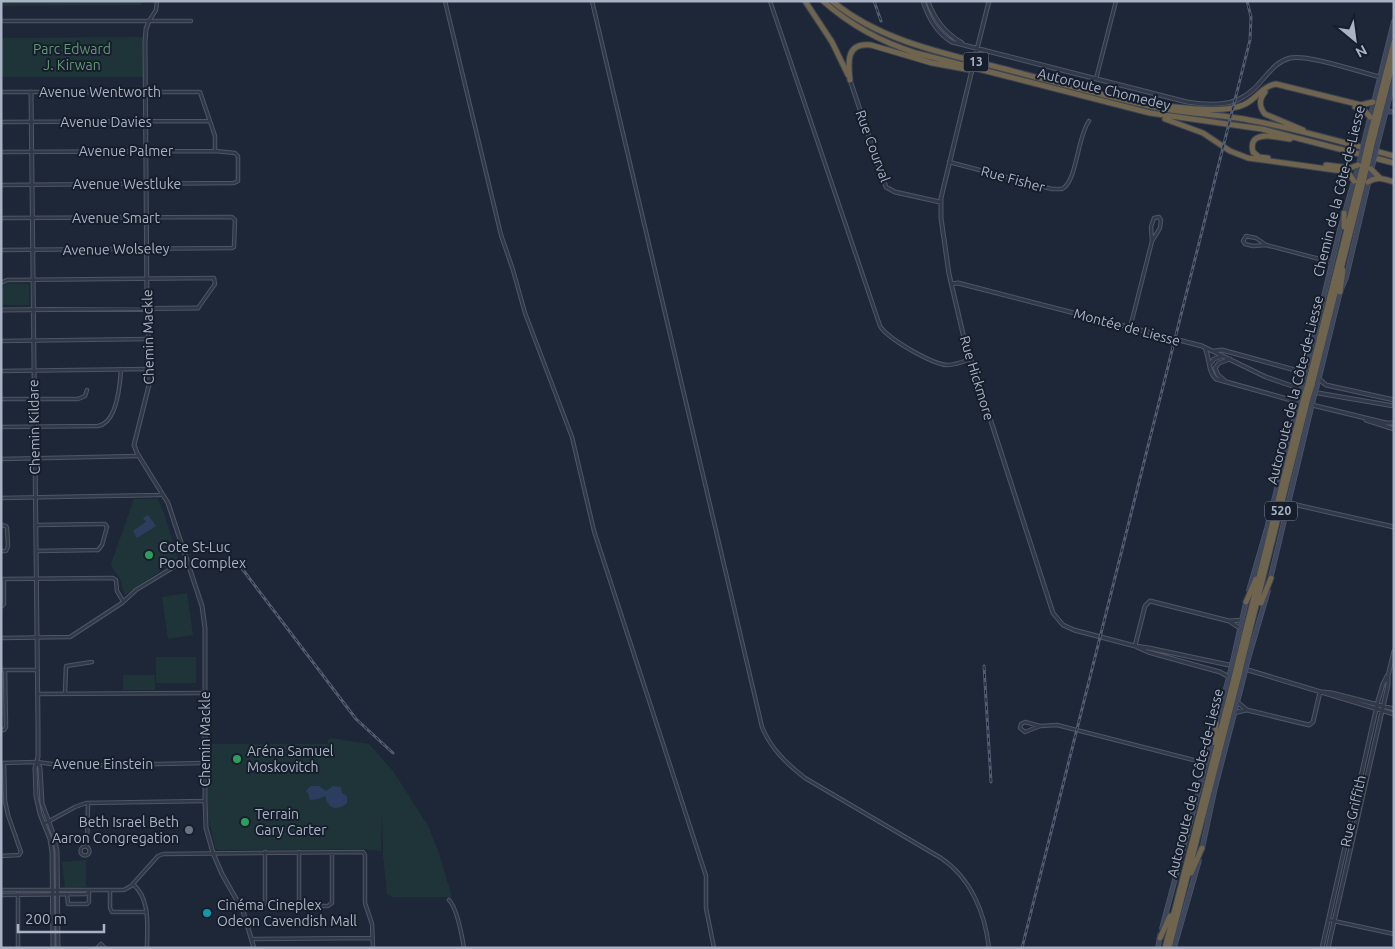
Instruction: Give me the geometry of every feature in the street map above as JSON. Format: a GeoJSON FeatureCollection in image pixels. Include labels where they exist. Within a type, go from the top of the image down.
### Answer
{"type":"FeatureCollection","features":[{"type":"Feature","properties":{"kind":"highway"},"geometry":{"type":"LineString","coordinates":[[805,1],[832,42],[850,80]]}},
{"type":"Feature","properties":{"kind":"highway","name":"Autoroute Chomedey"},"geometry":{"type":"LineString","coordinates":[[822,1],[852,24],[889,43],[916,53],[1145,112],[1182,119],[1249,126],[1394,163]]}},
{"type":"Feature","properties":{"kind":"highway","name":"Autoroute Chomedey"},"geometry":{"type":"LineString","coordinates":[[833,1],[872,28],[907,43],[1134,103],[1174,111],[1249,120],[1394,156]]}},
{"type":"Feature","properties":{"kind":"highway","name":"Autoroute de la Côte-de-Liesse"},"geometry":{"type":"LineString","coordinates":[[1310,384],[1343,262],[1394,42]]}},
{"type":"Feature","properties":{"kind":"highway"},"geometry":{"type":"LineString","coordinates":[[850,80],[849,57],[855,48],[866,44],[937,64],[1007,76]]}},
{"type":"Feature","properties":{"kind":"highway","name":"Autoroute de la Côte-de-Liesse"},"geometry":{"type":"LineString","coordinates":[[1370,144],[1394,59]]}},
{"type":"Feature","properties":{"kind":"highway"},"geometry":{"type":"LineString","coordinates":[[1134,103],[1229,109],[1245,104],[1266,87],[1276,84],[1361,105],[1373,102]]}},
{"type":"Feature","properties":{"kind":"highway"},"geometry":{"type":"LineString","coordinates":[[1325,138],[1267,116],[1262,111],[1260,105],[1264,93],[1273,88],[1283,89],[1360,108],[1370,117]]}},
{"type":"Feature","properties":{"kind":"highway"},"geometry":{"type":"LineString","coordinates":[[1145,112],[1200,131],[1228,149],[1248,158],[1344,172],[1354,181]]}},
{"type":"Feature","properties":{"kind":"highway"},"geometry":{"type":"LineString","coordinates":[[1312,142],[1263,136],[1254,140],[1252,148],[1255,154],[1262,158],[1346,168],[1366,163],[1380,178]]}},
{"type":"Feature","properties":{"kind":"highway","name":"Autoroute de la Côte-de-Liesse"},"geometry":{"type":"LineString","coordinates":[[1169,948],[1180,894],[1214,755],[1235,675],[1252,624],[1308,399],[1343,243],[1366,163]]}},
{"type":"Feature","properties":{"kind":"highway"},"geometry":{"type":"LineString","coordinates":[[1368,182],[1380,178],[1394,182]]}},
{"type":"Feature","properties":{"kind":"highway"},"geometry":{"type":"LineString","coordinates":[[1343,243],[1344,213]]}},
{"type":"Feature","properties":{"kind":"highway"},"geometry":{"type":"LineString","coordinates":[[1340,292],[1343,262]]}},
{"type":"Feature","properties":{"kind":"highway","name":"Autoroute de la Côte-de-Liesse"},"geometry":{"type":"LineString","coordinates":[[1240,661],[1265,556],[1308,399]]}},
{"type":"Feature","properties":{"kind":"highway"},"geometry":{"type":"LineString","coordinates":[[1246,602],[1265,556]]}},
{"type":"Feature","properties":{"kind":"highway"},"geometry":{"type":"LineString","coordinates":[[1252,624],[1271,578]]}},
{"type":"Feature","properties":{"kind":"highway","name":"Autoroute de la Côte-de-Liesse"},"geometry":{"type":"LineString","coordinates":[[1165,948],[1235,675]]}},
{"type":"Feature","properties":{"kind":"highway"},"geometry":{"type":"LineString","coordinates":[[1214,755],[1216,723]]}},
{"type":"Feature","properties":{"kind":"highway"},"geometry":{"type":"LineString","coordinates":[[1160,938],[1202,848]]}},
{"type":"Feature","properties":{"kind":"main road","name":"Chemin de la Côte-de-Liesse"},"geometry":{"type":"LineString","coordinates":[[1310,384],[1319,378],[1340,292],[1346,278],[1368,182],[1366,163],[1370,144],[1370,117],[1394,21]]}},
{"type":"Feature","properties":{"kind":"main road","name":"Chemin de la Côte-de-Liesse"},"geometry":{"type":"LineString","coordinates":[[1370,144],[1386,110],[1394,80]]}},
{"type":"Feature","properties":{"kind":"main road"},"geometry":{"type":"LineString","coordinates":[[1386,110],[1394,112]]}},
{"type":"Feature","properties":{"kind":"main road","name":"Chemin de la Côte-de-Liesse"},"geometry":{"type":"LineString","coordinates":[[1158,948],[1216,723],[1271,578],[1308,399],[1310,384],[1306,373],[1344,213],[1354,181],[1366,163]]}},
{"type":"Feature","properties":{"kind":"main road","name":"Chemin de la Côte-de-Liesse"},"geometry":{"type":"LineString","coordinates":[[1240,661],[1241,629],[1246,602],[1267,528],[1298,402],[1308,399]]}},
{"type":"Feature","properties":{"kind":"main road","name":"Chemin de la Côte-de-Liesse"},"geometry":{"type":"LineString","coordinates":[[1174,948],[1202,848],[1237,702],[1235,675]]}},
{"type":"Feature","properties":{"kind":"street","name":"Chemin Mackle"},"geometry":{"type":"LineString","coordinates":[[157,1],[156,10],[145,36],[146,249],[150,386],[134,441],[134,448],[164,493],[204,614],[204,801],[207,832],[220,870],[241,908],[254,948]]}},
{"type":"Feature","properties":{"kind":"street"},"geometry":{"type":"LineString","coordinates":[[445,1],[501,235],[513,270],[524,313],[572,437],[594,531],[706,876],[706,908],[714,948]]}},
{"type":"Feature","properties":{"kind":"street"},"geometry":{"type":"LineString","coordinates":[[592,1],[762,727],[779,754],[805,778],[941,858],[954,868],[973,893],[984,925],[989,948]]}},
{"type":"Feature","properties":{"kind":"street"},"geometry":{"type":"LineString","coordinates":[[770,1],[871,302],[882,329],[895,341],[938,363],[949,365],[970,359]]}},
{"type":"Feature","properties":{"kind":"street"},"geometry":{"type":"LineString","coordinates":[[923,1],[931,21],[950,41],[1183,101],[1218,104],[1230,103],[1244,98],[1277,65],[1291,58],[1309,58],[1380,77]]}},
{"type":"Feature","properties":{"kind":"street"},"geometry":{"type":"LineString","coordinates":[[928,1],[932,13],[942,27],[951,36],[967,46]]}},
{"type":"Feature","properties":{"kind":"street","name":"Rue Hickmore"},"geometry":{"type":"LineString","coordinates":[[989,1],[949,162],[941,202],[942,227],[951,284],[970,359],[1054,615],[1063,625],[1070,629],[1134,646]]}},
{"type":"Feature","properties":{"kind":"street"},"geometry":{"type":"LineString","coordinates":[[1096,79],[1116,1]]}},
{"type":"Feature","properties":{"kind":"street"},"geometry":{"type":"LineString","coordinates":[[1,21],[191,21]]}},
{"type":"Feature","properties":{"kind":"street","name":"Rue Courval"},"geometry":{"type":"LineString","coordinates":[[850,80],[885,185],[895,192],[941,202]]}},
{"type":"Feature","properties":{"kind":"street","name":"Avenue Wentworth"},"geometry":{"type":"LineString","coordinates":[[1,92],[200,92],[210,121]]}},
{"type":"Feature","properties":{"kind":"street","name":"Chemin Kildare"},"geometry":{"type":"LineString","coordinates":[[31,92],[37,638],[37,762],[35,768],[38,809],[46,823],[51,844],[58,948]]}},
{"type":"Feature","properties":{"kind":"street"},"geometry":{"type":"LineString","coordinates":[[210,121],[214,136],[214,151]]}},
{"type":"Feature","properties":{"kind":"street","name":"Avenue Davies"},"geometry":{"type":"LineString","coordinates":[[1,122],[210,121]]}},
{"type":"Feature","properties":{"kind":"street","name":"Rue Fisher"},"geometry":{"type":"LineString","coordinates":[[949,162],[1052,189],[1062,189],[1069,182],[1083,131],[1088,121]]}},
{"type":"Feature","properties":{"kind":"street","name":"Avenue Palmer"},"geometry":{"type":"LineString","coordinates":[[1,152],[214,151],[235,153],[238,156],[238,167]]}},
{"type":"Feature","properties":{"kind":"street","name":"Avenue Westluke"},"geometry":{"type":"LineString","coordinates":[[1,185],[234,183],[238,181],[238,167]]}},
{"type":"Feature","properties":{"kind":"street","name":"Avenue Smart"},"geometry":{"type":"LineString","coordinates":[[1,218],[232,217],[235,220],[235,245],[232,248]]}},
{"type":"Feature","properties":{"kind":"street"},"geometry":{"type":"LineString","coordinates":[[1130,328],[1152,241],[1152,222],[1154,218],[1159,217],[1162,220],[1161,226],[1152,241]]}},
{"type":"Feature","properties":{"kind":"street"},"geometry":{"type":"LineString","coordinates":[[1266,245],[1256,238],[1249,236],[1245,237],[1243,241],[1245,244],[1253,246],[1266,245],[1333,263]]}},
{"type":"Feature","properties":{"kind":"street","name":"Avenue Wolseley"},"geometry":{"type":"LineString","coordinates":[[1,250],[232,248]]}},
{"type":"Feature","properties":{"kind":"street"},"geometry":{"type":"LineString","coordinates":[[1,283],[7,280],[213,278],[216,281],[198,308],[1,310]]}},
{"type":"Feature","properties":{"kind":"street","name":"Montée de Liesse"},"geometry":{"type":"LineString","coordinates":[[951,284],[958,282],[1205,347],[1275,381],[1298,388]]}},
{"type":"Feature","properties":{"kind":"street"},"geometry":{"type":"LineString","coordinates":[[1,341],[148,339]]}},
{"type":"Feature","properties":{"kind":"street"},"geometry":{"type":"LineString","coordinates":[[1205,347],[1211,363],[1210,371],[1214,378],[1298,402]]}},
{"type":"Feature","properties":{"kind":"street"},"geometry":{"type":"LineString","coordinates":[[1213,351],[1221,350],[1306,373]]}},
{"type":"Feature","properties":{"kind":"street"},"geometry":{"type":"LineString","coordinates":[[1211,363],[1223,356]]}},
{"type":"Feature","properties":{"kind":"street"},"geometry":{"type":"LineString","coordinates":[[1226,382],[1218,375],[1216,367],[1219,363],[1230,359]]}},
{"type":"Feature","properties":{"kind":"street"},"geometry":{"type":"LineString","coordinates":[[1,427],[98,426],[105,424],[111,417],[119,390],[121,369]]}},
{"type":"Feature","properties":{"kind":"street"},"geometry":{"type":"LineString","coordinates":[[1,371],[150,369]]}},
{"type":"Feature","properties":{"kind":"street"},"geometry":{"type":"LineString","coordinates":[[1319,378],[1322,384],[1394,400]]}},
{"type":"Feature","properties":{"kind":"street"},"geometry":{"type":"LineString","coordinates":[[1,400],[82,398],[87,390]]}},
{"type":"Feature","properties":{"kind":"street"},"geometry":{"type":"LineString","coordinates":[[1318,393],[1394,406]]}},
{"type":"Feature","properties":{"kind":"street"},"geometry":{"type":"LineString","coordinates":[[1308,399],[1394,429]]}},
{"type":"Feature","properties":{"kind":"street"},"geometry":{"type":"LineString","coordinates":[[1356,416],[1386,423],[1394,422]]}},
{"type":"Feature","properties":{"kind":"street"},"geometry":{"type":"LineString","coordinates":[[1,459],[139,456]]}},
{"type":"Feature","properties":{"kind":"street"},"geometry":{"type":"LineString","coordinates":[[1,498],[159,495],[164,493]]}},
{"type":"Feature","properties":{"kind":"street"},"geometry":{"type":"LineString","coordinates":[[1288,503],[1394,527]]}},
{"type":"Feature","properties":{"kind":"street"},"geometry":{"type":"LineString","coordinates":[[36,525],[106,524],[108,528],[102,545],[98,550],[36,552]]}},
{"type":"Feature","properties":{"kind":"street"},"geometry":{"type":"LineString","coordinates":[[1,525],[6,526],[8,538],[7,549],[1,551]]}},
{"type":"Feature","properties":{"kind":"street"},"geometry":{"type":"LineString","coordinates":[[1,638],[70,637],[124,601],[136,590],[187,559]]}},
{"type":"Feature","properties":{"kind":"street"},"geometry":{"type":"LineString","coordinates":[[1,607],[4,604],[3,579],[115,579],[117,591],[124,601]]}},
{"type":"Feature","properties":{"kind":"street"},"geometry":{"type":"LineString","coordinates":[[1134,646],[1145,606],[1149,601],[1229,621],[1242,620]]}},
{"type":"Feature","properties":{"kind":"street"},"geometry":{"type":"LineString","coordinates":[[1229,621],[1241,629]]}},
{"type":"Feature","properties":{"kind":"street"},"geometry":{"type":"LineString","coordinates":[[1134,646],[1229,665]]}},
{"type":"Feature","properties":{"kind":"street"},"geometry":{"type":"LineString","coordinates":[[1134,646],[1148,652],[1235,675]]}},
{"type":"Feature","properties":{"kind":"street","name":"Rue Griffith"},"geometry":{"type":"LineString","coordinates":[[1328,948],[1388,685],[1388,676],[1394,651]]}},
{"type":"Feature","properties":{"kind":"street"},"geometry":{"type":"LineString","coordinates":[[65,693],[66,666],[92,662]]}},
{"type":"Feature","properties":{"kind":"street"},"geometry":{"type":"LineString","coordinates":[[2,730],[6,727],[3,700],[3,670],[37,670]]}},
{"type":"Feature","properties":{"kind":"street"},"geometry":{"type":"LineString","coordinates":[[1248,670],[1394,714]]}},
{"type":"Feature","properties":{"kind":"street","name":"Rue Griffith"},"geometry":{"type":"LineString","coordinates":[[1322,948],[1376,710],[1383,684],[1388,676]]}},
{"type":"Feature","properties":{"kind":"street"},"geometry":{"type":"LineString","coordinates":[[1320,692],[1332,693],[1394,709]]}},
{"type":"Feature","properties":{"kind":"street"},"geometry":{"type":"LineString","coordinates":[[1234,712],[1247,710],[1310,725],[1320,692]]}},
{"type":"Feature","properties":{"kind":"street"},"geometry":{"type":"LineString","coordinates":[[37,694],[204,693]]}},
{"type":"Feature","properties":{"kind":"street"},"geometry":{"type":"LineString","coordinates":[[1237,702],[1247,710]]}},
{"type":"Feature","properties":{"kind":"street"},"geometry":{"type":"LineString","coordinates":[[1040,726],[1025,732],[1020,728],[1024,722],[1040,726],[1060,725],[1206,764]]}},
{"type":"Feature","properties":{"kind":"street","name":"Avenue Einstein"},"geometry":{"type":"LineString","coordinates":[[3,763],[37,762],[66,766],[204,763]]}},
{"type":"Feature","properties":{"kind":"street"},"geometry":{"type":"LineString","coordinates":[[1,856],[19,855],[21,852],[6,808],[3,763]]}},
{"type":"Feature","properties":{"kind":"street"},"geometry":{"type":"LineString","coordinates":[[46,823],[75,807],[88,803],[204,801]]}},
{"type":"Feature","properties":{"kind":"street"},"geometry":{"type":"LineString","coordinates":[[87,847],[88,803]]}},
{"type":"Feature","properties":{"kind":"street"},"geometry":{"type":"LineString","coordinates":[[1344,851],[1349,852]]}},
{"type":"Feature","properties":{"kind":"street"},"geometry":{"type":"LineString","coordinates":[[241,908],[262,906],[265,903],[265,852]]}},
{"type":"Feature","properties":{"kind":"street"},"geometry":{"type":"LineString","coordinates":[[299,852],[299,902],[304,906],[327,906],[332,903],[332,852]]}},
{"type":"Feature","properties":{"kind":"street"},"geometry":{"type":"LineString","coordinates":[[55,892],[86,894],[89,892],[125,890],[133,884],[160,854],[364,853],[365,903],[372,924],[373,948]]}},
{"type":"Feature","properties":{"kind":"street"},"geometry":{"type":"LineString","coordinates":[[1340,872],[1344,873]]}},
{"type":"Feature","properties":{"kind":"street"},"geometry":{"type":"LineString","coordinates":[[133,884],[144,898],[147,948]]}},
{"type":"Feature","properties":{"kind":"street"},"geometry":{"type":"LineString","coordinates":[[1,890],[18,893]]}},
{"type":"Feature","properties":{"kind":"street"},"geometry":{"type":"LineString","coordinates":[[1,895],[86,890],[89,892]]}},
{"type":"Feature","properties":{"kind":"street"},"geometry":{"type":"LineString","coordinates":[[110,891],[110,909],[113,912],[146,912]]}},
{"type":"Feature","properties":{"kind":"street","name":"Chemin Kildare"},"geometry":{"type":"LineString","coordinates":[[54,948],[55,892]]}},
{"type":"Feature","properties":{"kind":"street"},"geometry":{"type":"LineString","coordinates":[[67,894],[68,904],[87,904],[89,902],[89,892]]}},
{"type":"Feature","properties":{"kind":"street"},"geometry":{"type":"LineString","coordinates":[[18,893],[18,948]]}},
{"type":"Feature","properties":{"kind":"street"},"geometry":{"type":"LineString","coordinates":[[448,900],[452,904],[464,939],[464,948]]}},
{"type":"Feature","properties":{"kind":"street"},"geometry":{"type":"LineString","coordinates":[[1329,920],[1394,934]]}},
{"type":"Feature","properties":{"kind":"street"},"geometry":{"type":"LineString","coordinates":[[252,939],[372,938]]}},
{"type":"Feature","properties":{"kind":"street"},"geometry":{"type":"LineString","coordinates":[[96,948],[101,944],[104,948]]}},
{"type":"Feature","properties":{"kind":"green space"},"geometry":{"type":"Polygon","coordinates":[[[1,1],[141,1],[141,5],[1,6],[1,1]]]}},
{"type":"Feature","properties":{"kind":"green space","name":"Parc Edward J. Kirwan"},"geometry":{"type":"Polygon","coordinates":[[[143,37],[144,77],[1,77],[1,38],[143,37]]]}},
{"type":"Feature","properties":{"kind":"green space"},"geometry":{"type":"Polygon","coordinates":[[[6,284],[29,284],[29,305],[1,305],[1,288],[6,284]]]}},
{"type":"Feature","properties":{"kind":"green space"},"geometry":{"type":"Polygon","coordinates":[[[134,499],[158,499],[178,559],[125,595],[121,581],[111,564],[134,499]]]}},
{"type":"Feature","properties":{"kind":"green space"},"geometry":{"type":"Polygon","coordinates":[[[187,593],[193,635],[168,639],[162,597],[187,593]]]}},
{"type":"Feature","properties":{"kind":"green space"},"geometry":{"type":"Polygon","coordinates":[[[156,657],[196,657],[196,683],[156,683],[156,657]]]}},
{"type":"Feature","properties":{"kind":"green space"},"geometry":{"type":"Polygon","coordinates":[[[123,675],[155,675],[155,690],[123,690],[123,675]]]}},
{"type":"Feature","properties":{"kind":"green space"},"geometry":{"type":"Polygon","coordinates":[[[331,738],[369,744],[393,771],[428,826],[438,850],[452,897],[392,897],[387,894],[383,854],[382,813],[381,851],[363,849],[218,850],[215,848],[208,815],[208,744],[328,744],[328,740],[331,738]]]}},
{"type":"Feature","properties":{"kind":"green space"},"geometry":{"type":"Polygon","coordinates":[[[86,860],[86,887],[65,888],[62,862],[86,860]]]}},
{"type":"Feature","properties":{"kind":"water"},"geometry":{"type":"Polygon","coordinates":[[[148,515],[156,526],[137,538],[133,531],[146,522],[143,518],[148,515]]]}},
{"type":"Feature","properties":{"kind":"water"},"geometry":{"type":"Polygon","coordinates":[[[311,786],[319,786],[326,791],[333,786],[341,787],[342,793],[347,796],[347,803],[334,808],[330,806],[325,796],[310,800],[306,792],[311,786]]]}},
{"type":"Feature","properties":{"kind":"railway"},"geometry":{"type":"LineString","coordinates":[[874,1],[881,21]]}},
{"type":"Feature","properties":{"kind":"railway"},"geometry":{"type":"LineString","coordinates":[[1022,948],[1250,40],[1251,17],[1247,1]]}},
{"type":"Feature","properties":{"kind":"railway"},"geometry":{"type":"LineString","coordinates":[[237,562],[356,719],[393,753]]}},
{"type":"Feature","properties":{"kind":"railway"},"geometry":{"type":"LineString","coordinates":[[984,666],[991,782]]}},
{"type":"Feature","properties":{"kind":"place","name":"Cote St-Luc Pool Complex"},"geometry":{"type":"Point","coordinates":[149,555]}},
{"type":"Feature","properties":{"kind":"place","name":"Aréna Samuel Moskovitch"},"geometry":{"type":"Point","coordinates":[237,759]}},
{"type":"Feature","properties":{"kind":"place","name":"Terrain Gary Carter"},"geometry":{"type":"Point","coordinates":[245,822]}},
{"type":"Feature","properties":{"kind":"place","name":"Beth Israel Beth Aaron Congregation"},"geometry":{"type":"Point","coordinates":[189,830]}},
{"type":"Feature","properties":{"kind":"place","name":"Cinéma Cineplex Odeon Cavendish Mall"},"geometry":{"type":"Point","coordinates":[207,913]}}]}
